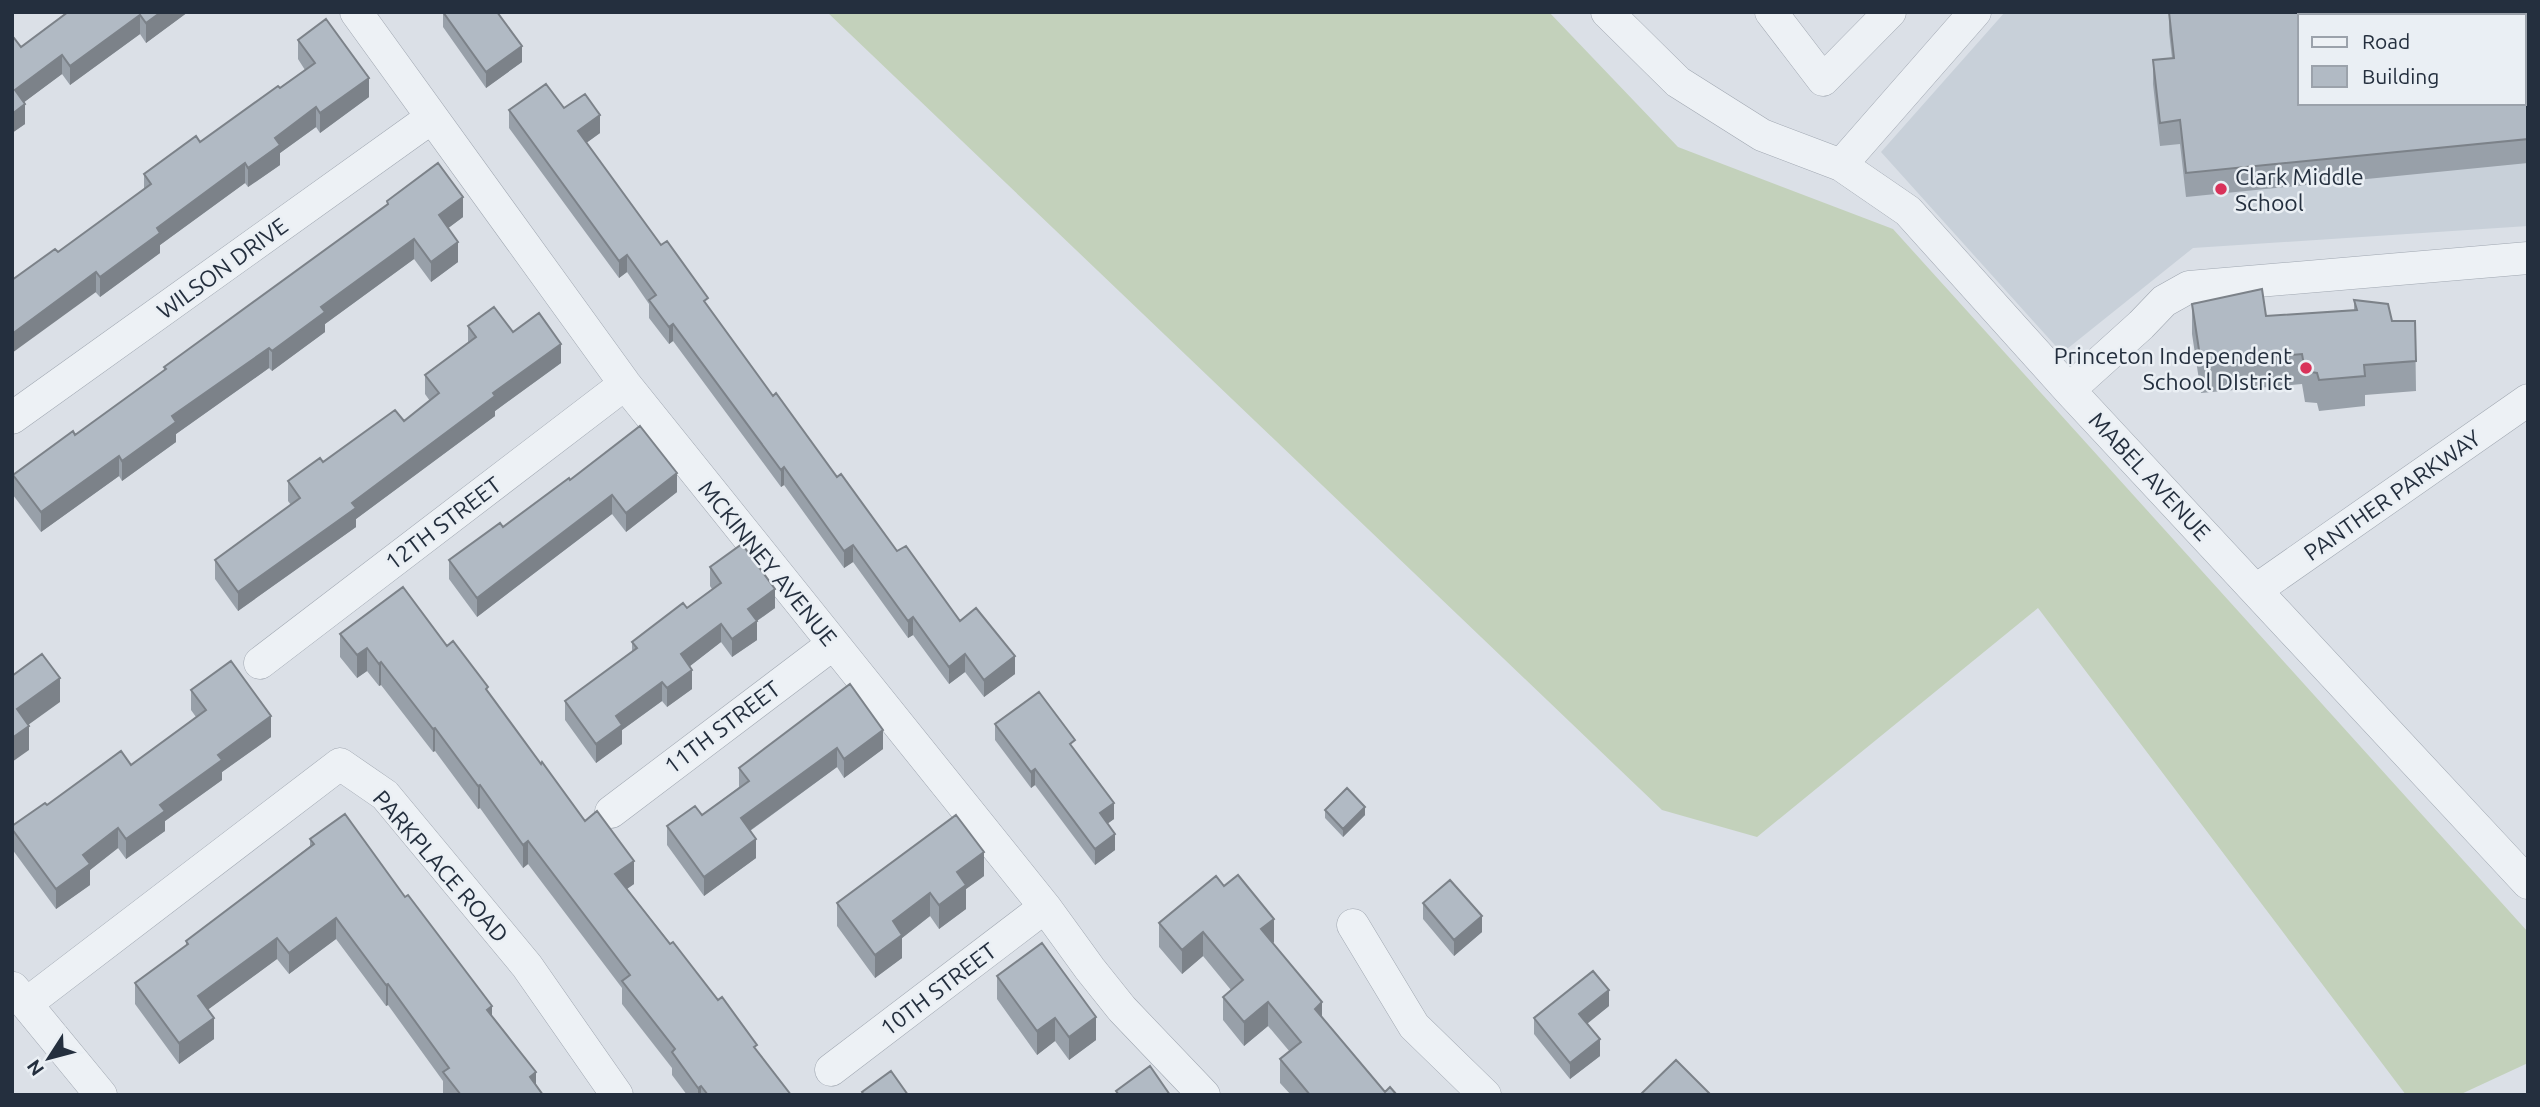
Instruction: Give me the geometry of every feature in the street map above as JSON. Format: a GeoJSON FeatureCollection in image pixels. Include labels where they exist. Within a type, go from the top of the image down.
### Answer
{"type":"FeatureCollection","features":[{"type":"Feature","properties":{"kind":"street","name":"MCKINNEY AVENUE"},"geometry":{"type":"LineString","coordinates":[[356,12],[625,384],[1045,907],[1122,1009],[1204,1095]]}},
{"type":"Feature","properties":{"kind":"street","name":"MABEL AVENUE"},"geometry":{"type":"LineString","coordinates":[[1607,12],[1678,82],[1762,135],[1842,165],[1908,211],[2069,390],[2528,883]]}},
{"type":"Feature","properties":{"kind":"street"},"geometry":{"type":"LineString","coordinates":[[1771,12],[1823,80],[1890,12]]}},
{"type":"Feature","properties":{"kind":"street"},"geometry":{"type":"LineString","coordinates":[[1842,165],[1975,12]]}},
{"type":"Feature","properties":{"kind":"street","name":"WILSON DRIVE"},"geometry":{"type":"LineString","coordinates":[[12,418],[431,118]]}},
{"type":"Feature","properties":{"kind":"street"},"geometry":{"type":"LineString","coordinates":[[2069,390],[2164,301],[2189,287],[2528,258]]}},
{"type":"Feature","properties":{"kind":"street","name":"12TH STREET"},"geometry":{"type":"LineString","coordinates":[[260,663],[625,384]]}},
{"type":"Feature","properties":{"kind":"street","name":"PANTHER PARKWAY"},"geometry":{"type":"LineString","coordinates":[[2256,590],[2528,400]]}},
{"type":"Feature","properties":{"kind":"street","name":"11TH STREET"},"geometry":{"type":"LineString","coordinates":[[611,812],[833,644]]}},
{"type":"Feature","properties":{"kind":"street","name":"PARKPLACE ROAD"},"geometry":{"type":"LineString","coordinates":[[19,996],[340,764],[385,795],[527,967],[617,1095]]}},
{"type":"Feature","properties":{"kind":"street","name":"10TH STREET"},"geometry":{"type":"LineString","coordinates":[[831,1070],[1045,907]]}},
{"type":"Feature","properties":{"kind":"street"},"geometry":{"type":"LineString","coordinates":[[1353,925],[1414,1026],[1485,1095]]}},
{"type":"Feature","properties":{"kind":"street"},"geometry":{"type":"LineString","coordinates":[[19,996],[100,1095]]}},
{"type":"Feature","properties":{"kind":"shaded area","name":"Clark Middle School"},"geometry":{"type":"Polygon","coordinates":[[[2005,12],[2528,12],[2528,226],[2193,248],[2062,353],[1881,152],[2005,12]]]}},
{"type":"Feature","properties":{"kind":"green space"},"geometry":{"type":"Polygon","coordinates":[[[827,12],[1549,12],[1678,147],[1893,229],[2528,932],[2528,1063],[2459,1095],[2406,1095],[2038,608],[1757,837],[1662,810],[827,12]]]}},
{"type":"Feature","properties":{"kind":"building"},"geometry":{"type":"Polygon","coordinates":[[[68,12],[161,12],[146,23],[140,15],[70,66],[62,55],[15,90],[25,104],[12,114],[12,39],[21,47],[68,12]]]}},
{"type":"Feature","properties":{"kind":"building"},"geometry":{"type":"Polygon","coordinates":[[[443,12],[497,12],[522,46],[486,72],[443,12]]]}},
{"type":"Feature","properties":{"kind":"building"},"geometry":{"type":"Polygon","coordinates":[[[2169,12],[2528,12],[2528,139],[2186,173],[2180,120],[2160,123],[2153,60],[2174,58],[2169,12]]]}},
{"type":"Feature","properties":{"kind":"building"},"geometry":{"type":"Polygon","coordinates":[[[326,19],[369,78],[320,113],[316,107],[275,138],[280,145],[248,168],[245,163],[157,228],[160,233],[100,277],[96,272],[12,334],[12,280],[55,249],[58,252],[151,184],[144,174],[196,136],[200,142],[315,63],[298,40],[326,19]]]}},
{"type":"Feature","properties":{"kind":"building"},"geometry":{"type":"Polygon","coordinates":[[[546,84],[564,108],[585,94],[600,115],[578,131],[661,245],[667,241],[708,298],[704,301],[773,396],[776,393],[837,477],[841,474],[897,551],[906,546],[960,621],[976,608],[1015,656],[984,680],[965,654],[949,667],[913,617],[908,621],[853,545],[844,551],[784,467],[781,470],[673,324],[669,327],[649,300],[656,295],[627,255],[619,261],[509,110],[546,84]]]}},
{"type":"Feature","properties":{"kind":"building"},"geometry":{"type":"Polygon","coordinates":[[[438,163],[463,197],[439,215],[458,242],[431,262],[414,239],[321,307],[325,312],[272,351],[269,348],[172,416],[176,422],[122,461],[119,456],[41,512],[13,475],[73,431],[75,435],[166,369],[164,367],[388,204],[387,201],[438,163]]]}},
{"type":"Feature","properties":{"kind":"building"},"geometry":{"type":"Polygon","coordinates":[[[2262,289],[2266,316],[2357,310],[2354,300],[2388,304],[2392,321],[2415,321],[2416,361],[2364,365],[2365,376],[2319,380],[2317,373],[2305,371],[2302,354],[2201,363],[2192,304],[2262,289]]]}},
{"type":"Feature","properties":{"kind":"building"},"geometry":{"type":"Polygon","coordinates":[[[494,307],[513,332],[539,313],[561,344],[493,393],[495,396],[352,503],[356,508],[238,592],[215,560],[300,498],[288,481],[320,458],[323,462],[395,410],[404,421],[439,393],[425,375],[476,337],[468,326],[494,307]]]}},
{"type":"Feature","properties":{"kind":"building"},"geometry":{"type":"Polygon","coordinates":[[[640,426],[677,473],[626,513],[612,495],[477,598],[449,560],[500,523],[503,527],[569,478],[570,480],[640,426]]]}},
{"type":"Feature","properties":{"kind":"building"},"geometry":{"type":"Polygon","coordinates":[[[742,544],[775,589],[748,609],[757,621],[732,639],[721,624],[681,654],[692,670],[667,688],[662,682],[616,716],[622,725],[596,744],[565,701],[637,648],[632,642],[683,603],[687,608],[721,583],[710,567],[742,544]]]}},
{"type":"Feature","properties":{"kind":"building"},"geometry":{"type":"Polygon","coordinates":[[[403,587],[447,646],[453,641],[585,821],[597,811],[634,861],[615,874],[718,1000],[722,997],[757,1045],[754,1047],[791,1095],[708,1095],[701,1086],[698,1088],[672,1052],[675,1049],[622,981],[630,975],[528,841],[523,845],[480,785],[478,786],[381,662],[379,664],[367,648],[357,655],[340,634],[403,587]]]}},
{"type":"Feature","properties":{"kind":"building"},"geometry":{"type":"Polygon","coordinates":[[[42,654],[60,678],[17,709],[29,726],[12,738],[12,676],[42,654]]]}},
{"type":"Feature","properties":{"kind":"building"},"geometry":{"type":"Polygon","coordinates":[[[231,661],[271,716],[218,755],[222,760],[160,805],[165,811],[126,839],[118,828],[83,855],[90,864],[56,889],[12,826],[45,803],[47,805],[121,751],[131,765],[206,710],[191,690],[231,661]]]}},
{"type":"Feature","properties":{"kind":"building"},"geometry":{"type":"Polygon","coordinates":[[[850,684],[883,730],[844,759],[837,748],[741,818],[756,839],[704,877],[667,826],[695,806],[702,815],[749,781],[739,768],[850,684]]]}},
{"type":"Feature","properties":{"kind":"building"},"geometry":{"type":"Polygon","coordinates":[[[1039,692],[1075,740],[1070,744],[1114,803],[1100,813],[1115,834],[1095,849],[1035,769],[1031,772],[995,724],[1039,692]]]}},
{"type":"Feature","properties":{"kind":"building"},"geometry":{"type":"Polygon","coordinates":[[[1347,788],[1365,807],[1343,829],[1325,810],[1347,788]]]}},
{"type":"Feature","properties":{"kind":"building"},"geometry":{"type":"Polygon","coordinates":[[[345,814],[405,897],[408,895],[492,1006],[487,1010],[536,1072],[530,1077],[543,1095],[461,1095],[443,1072],[449,1068],[336,918],[289,953],[277,938],[198,996],[214,1018],[179,1043],[135,983],[314,844],[310,839],[345,814]]]}},
{"type":"Feature","properties":{"kind":"building"},"geometry":{"type":"Polygon","coordinates":[[[956,815],[984,852],[957,872],[966,885],[939,905],[930,893],[893,921],[902,935],[875,955],[837,903],[956,815]]]}},
{"type":"Feature","properties":{"kind":"building"},"geometry":{"type":"Polygon","coordinates":[[[1238,875],[1274,919],[1261,929],[1322,1002],[1315,1009],[1385,1092],[1390,1087],[1397,1095],[1310,1095],[1280,1059],[1301,1042],[1268,1002],[1244,1022],[1223,997],[1243,980],[1203,932],[1182,950],[1159,923],[1216,876],[1224,886],[1238,875]]]}},
{"type":"Feature","properties":{"kind":"building"},"geometry":{"type":"Polygon","coordinates":[[[1450,880],[1482,916],[1454,940],[1423,903],[1450,880]]]}},
{"type":"Feature","properties":{"kind":"building"},"geometry":{"type":"Polygon","coordinates":[[[1042,943],[1096,1017],[1069,1037],[1055,1018],[1037,1031],[997,976],[1042,943]]]}},
{"type":"Feature","properties":{"kind":"building"},"geometry":{"type":"Polygon","coordinates":[[[1593,971],[1609,990],[1579,1014],[1600,1039],[1570,1063],[1534,1018],[1593,971]]]}},
{"type":"Feature","properties":{"kind":"building"},"geometry":{"type":"Polygon","coordinates":[[[1676,1060],[1711,1095],[1640,1095],[1676,1060]]]}},
{"type":"Feature","properties":{"kind":"building"},"geometry":{"type":"Polygon","coordinates":[[[1150,1066],[1170,1095],[1119,1095],[1116,1091],[1150,1066]]]}},
{"type":"Feature","properties":{"kind":"building"},"geometry":{"type":"Polygon","coordinates":[[[891,1071],[908,1095],[864,1095],[862,1092],[891,1071]]]}},
{"type":"Feature","properties":{"kind":"place","name":"Clark Middle School"},"geometry":{"type":"Point","coordinates":[2221,189]}},
{"type":"Feature","properties":{"kind":"place","name":"Princeton Independent School DIstrict"},"geometry":{"type":"Point","coordinates":[2306,368]}}]}
